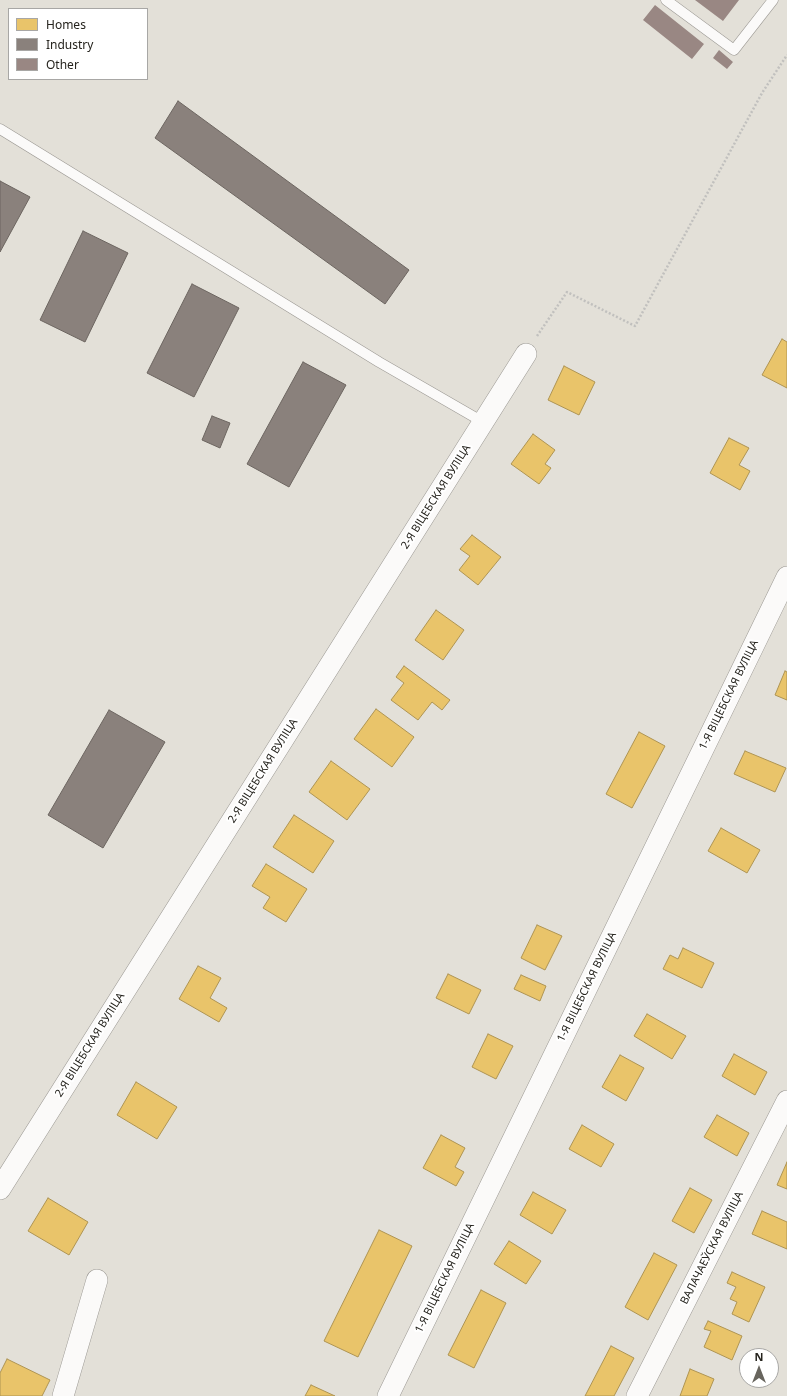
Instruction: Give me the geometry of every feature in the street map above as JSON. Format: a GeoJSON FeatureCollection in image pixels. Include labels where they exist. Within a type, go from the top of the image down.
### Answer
{"type":"FeatureCollection","features":[{"type":"Feature","properties":{"kind":"street","name":"2-Я ВІЦЕБСКАЯ ВУЛІЦА"},"geometry":{"type":"LineString","coordinates":[[0,1189],[526,354]]}},
{"type":"Feature","properties":{"kind":"street","name":"1-Я ВІЦЕБСКАЯ ВУЛІЦА"},"geometry":{"type":"LineString","coordinates":[[388,1396],[787,577]]}},
{"type":"Feature","properties":{"kind":"street","name":"ВАЛАЧАЕЎСКАЯ ВУЛІЦА"},"geometry":{"type":"LineString","coordinates":[[638,1396],[787,1101]]}},
{"type":"Feature","properties":{"kind":"street"},"geometry":{"type":"LineString","coordinates":[[63,1396],[97,1280]]}},
{"type":"Feature","properties":{"kind":"lane"},"geometry":{"type":"LineString","coordinates":[[666,0],[734,50],[773,0]]}},
{"type":"Feature","properties":{"kind":"lane"},"geometry":{"type":"LineString","coordinates":[[0,129],[379,362],[483,422]]}},
{"type":"Feature","properties":{"kind":"path"},"geometry":{"type":"LineString","coordinates":[[526,354],[567,292],[635,326],[762,93],[787,55]]}},
{"type":"Feature","properties":{"kind":"building: Homes"},"geometry":{"type":"Polygon","coordinates":[[[782,339],[787,342],[787,388],[762,375],[782,339]]]}},
{"type":"Feature","properties":{"kind":"building: Homes"},"geometry":{"type":"Polygon","coordinates":[[[564,366],[595,382],[579,415],[548,400],[564,366]]]}},
{"type":"Feature","properties":{"kind":"building: Homes"},"geometry":{"type":"Polygon","coordinates":[[[533,434],[555,450],[545,464],[551,468],[539,484],[511,464],[533,434]]]}},
{"type":"Feature","properties":{"kind":"building: Homes"},"geometry":{"type":"Polygon","coordinates":[[[729,438],[749,448],[739,465],[750,471],[740,490],[710,473],[729,438]]]}},
{"type":"Feature","properties":{"kind":"building: Homes"},"geometry":{"type":"Polygon","coordinates":[[[472,535],[501,557],[478,585],[459,570],[470,556],[460,549],[472,535]]]}},
{"type":"Feature","properties":{"kind":"building: Homes"},"geometry":{"type":"Polygon","coordinates":[[[436,610],[464,630],[443,660],[415,640],[436,610]]]}},
{"type":"Feature","properties":{"kind":"building: Homes"},"geometry":{"type":"Polygon","coordinates":[[[404,666],[450,700],[442,710],[432,702],[418,720],[391,700],[404,683],[396,677],[404,666]]]}},
{"type":"Feature","properties":{"kind":"building: Homes"},"geometry":{"type":"Polygon","coordinates":[[[785,671],[787,672],[787,700],[775,695],[785,671]]]}},
{"type":"Feature","properties":{"kind":"building: Homes"},"geometry":{"type":"Polygon","coordinates":[[[376,709],[414,737],[392,767],[354,739],[376,709]]]}},
{"type":"Feature","properties":{"kind":"building: Homes"},"geometry":{"type":"Polygon","coordinates":[[[639,732],[665,746],[632,808],[606,794],[639,732]]]}},
{"type":"Feature","properties":{"kind":"building: Homes"},"geometry":{"type":"Polygon","coordinates":[[[745,751],[786,768],[775,792],[734,774],[745,751]]]}},
{"type":"Feature","properties":{"kind":"building: Homes"},"geometry":{"type":"Polygon","coordinates":[[[331,761],[370,789],[347,820],[309,792],[331,761]]]}},
{"type":"Feature","properties":{"kind":"building: Homes"},"geometry":{"type":"Polygon","coordinates":[[[294,815],[334,841],[313,873],[273,847],[294,815]]]}},
{"type":"Feature","properties":{"kind":"building: Homes"},"geometry":{"type":"Polygon","coordinates":[[[721,828],[760,850],[747,873],[708,851],[721,828]]]}},
{"type":"Feature","properties":{"kind":"building: Homes"},"geometry":{"type":"Polygon","coordinates":[[[266,864],[307,889],[286,922],[263,908],[270,897],[252,886],[266,864]]]}},
{"type":"Feature","properties":{"kind":"building: Homes"},"geometry":{"type":"Polygon","coordinates":[[[537,925],[562,936],[545,970],[521,958],[537,925]]]}},
{"type":"Feature","properties":{"kind":"building: Homes"},"geometry":{"type":"Polygon","coordinates":[[[683,948],[714,963],[702,988],[663,969],[670,955],[678,959],[683,948]]]}},
{"type":"Feature","properties":{"kind":"building: Homes"},"geometry":{"type":"Polygon","coordinates":[[[198,966],[221,978],[210,998],[227,1008],[219,1022],[179,999],[198,966]]]}},
{"type":"Feature","properties":{"kind":"building: Homes"},"geometry":{"type":"Polygon","coordinates":[[[448,974],[481,990],[469,1014],[436,998],[448,974]]]}},
{"type":"Feature","properties":{"kind":"building: Homes"},"geometry":{"type":"Polygon","coordinates":[[[521,975],[546,986],[540,1001],[514,989],[521,975]]]}},
{"type":"Feature","properties":{"kind":"building: Homes"},"geometry":{"type":"Polygon","coordinates":[[[647,1014],[686,1036],[672,1059],[634,1036],[647,1014]]]}},
{"type":"Feature","properties":{"kind":"building: Homes"},"geometry":{"type":"Polygon","coordinates":[[[488,1034],[513,1046],[496,1079],[472,1067],[488,1034]]]}},
{"type":"Feature","properties":{"kind":"building: Homes"},"geometry":{"type":"Polygon","coordinates":[[[734,1054],[767,1072],[755,1095],[722,1076],[734,1054]]]}},
{"type":"Feature","properties":{"kind":"building: Homes"},"geometry":{"type":"Polygon","coordinates":[[[620,1055],[644,1068],[626,1101],[602,1087],[620,1055]]]}},
{"type":"Feature","properties":{"kind":"building: Homes"},"geometry":{"type":"Polygon","coordinates":[[[136,1082],[177,1107],[157,1139],[117,1115],[136,1082]]]}},
{"type":"Feature","properties":{"kind":"building: Homes"},"geometry":{"type":"Polygon","coordinates":[[[717,1115],[749,1133],[737,1156],[704,1137],[717,1115]]]}},
{"type":"Feature","properties":{"kind":"building: Homes"},"geometry":{"type":"Polygon","coordinates":[[[582,1125],[614,1144],[601,1167],[569,1149],[582,1125]]]}},
{"type":"Feature","properties":{"kind":"building: Homes"},"geometry":{"type":"Polygon","coordinates":[[[441,1135],[465,1148],[455,1167],[464,1172],[456,1186],[423,1168],[441,1135]]]}},
{"type":"Feature","properties":{"kind":"building: Homes"},"geometry":{"type":"Polygon","coordinates":[[[787,1162],[787,1189],[777,1185],[787,1162]]]}},
{"type":"Feature","properties":{"kind":"building: Homes"},"geometry":{"type":"Polygon","coordinates":[[[690,1188],[712,1200],[694,1233],[672,1221],[690,1188]]]}},
{"type":"Feature","properties":{"kind":"building: Homes"},"geometry":{"type":"Polygon","coordinates":[[[533,1192],[566,1210],[552,1234],[520,1215],[533,1192]]]}},
{"type":"Feature","properties":{"kind":"building: Homes"},"geometry":{"type":"Polygon","coordinates":[[[48,1198],[88,1222],[69,1255],[28,1231],[48,1198]]]}},
{"type":"Feature","properties":{"kind":"building: Homes"},"geometry":{"type":"Polygon","coordinates":[[[762,1211],[787,1222],[787,1249],[752,1234],[762,1211]]]}},
{"type":"Feature","properties":{"kind":"building: Homes"},"geometry":{"type":"Polygon","coordinates":[[[379,1230],[412,1246],[358,1357],[324,1341],[379,1230]]]}},
{"type":"Feature","properties":{"kind":"building: Homes"},"geometry":{"type":"Polygon","coordinates":[[[509,1241],[541,1261],[526,1284],[494,1264],[509,1241]]]}},
{"type":"Feature","properties":{"kind":"building: Homes"},"geometry":{"type":"Polygon","coordinates":[[[654,1253],[677,1265],[648,1320],[625,1307],[654,1253]]]}},
{"type":"Feature","properties":{"kind":"building: Homes"},"geometry":{"type":"Polygon","coordinates":[[[732,1272],[765,1287],[749,1322],[732,1314],[737,1302],[730,1299],[736,1287],[727,1283],[732,1272]]]}},
{"type":"Feature","properties":{"kind":"building: Homes"},"geometry":{"type":"Polygon","coordinates":[[[481,1290],[506,1303],[474,1368],[448,1355],[481,1290]]]}},
{"type":"Feature","properties":{"kind":"building: Homes"},"geometry":{"type":"Polygon","coordinates":[[[708,1321],[742,1336],[732,1360],[704,1347],[711,1331],[704,1329],[708,1321]]]}},
{"type":"Feature","properties":{"kind":"building: Homes"},"geometry":{"type":"Polygon","coordinates":[[[611,1346],[634,1358],[614,1396],[585,1396],[611,1346]]]}},
{"type":"Feature","properties":{"kind":"building: Homes"},"geometry":{"type":"Polygon","coordinates":[[[7,1359],[50,1380],[42,1396],[0,1396],[0,1373],[7,1359]]]}},
{"type":"Feature","properties":{"kind":"building: Homes"},"geometry":{"type":"Polygon","coordinates":[[[690,1369],[714,1379],[707,1396],[680,1396],[690,1369]]]}},
{"type":"Feature","properties":{"kind":"building: Homes"},"geometry":{"type":"Polygon","coordinates":[[[311,1385],[335,1396],[305,1396],[311,1385]]]}},
{"type":"Feature","properties":{"kind":"building: Industry"},"geometry":{"type":"Polygon","coordinates":[[[178,101],[409,270],[385,304],[155,138],[178,101]]]}},
{"type":"Feature","properties":{"kind":"building: Industry"},"geometry":{"type":"Polygon","coordinates":[[[0,181],[30,197],[0,252],[0,181]]]}},
{"type":"Feature","properties":{"kind":"building: Industry"},"geometry":{"type":"Polygon","coordinates":[[[83,231],[128,253],[85,342],[40,320],[83,231]]]}},
{"type":"Feature","properties":{"kind":"building: Industry"},"geometry":{"type":"Polygon","coordinates":[[[192,284],[239,308],[194,397],[147,373],[192,284]]]}},
{"type":"Feature","properties":{"kind":"building: Industry"},"geometry":{"type":"Polygon","coordinates":[[[303,362],[346,385],[289,487],[247,464],[303,362]]]}},
{"type":"Feature","properties":{"kind":"building: Industry"},"geometry":{"type":"Polygon","coordinates":[[[212,416],[230,423],[220,448],[202,440],[212,416]]]}},
{"type":"Feature","properties":{"kind":"building: Industry"},"geometry":{"type":"Polygon","coordinates":[[[109,710],[165,742],[103,848],[48,815],[109,710]]]}},
{"type":"Feature","properties":{"kind":"building: Other"},"geometry":{"type":"Polygon","coordinates":[[[695,0],[739,0],[723,21],[695,0]]]}},
{"type":"Feature","properties":{"kind":"building: Other"},"geometry":{"type":"Polygon","coordinates":[[[655,5],[704,44],[692,59],[643,20],[655,5]]]}},
{"type":"Feature","properties":{"kind":"building: Other"},"geometry":{"type":"Polygon","coordinates":[[[719,50],[733,62],[727,69],[713,58],[719,50]]]}}]}
